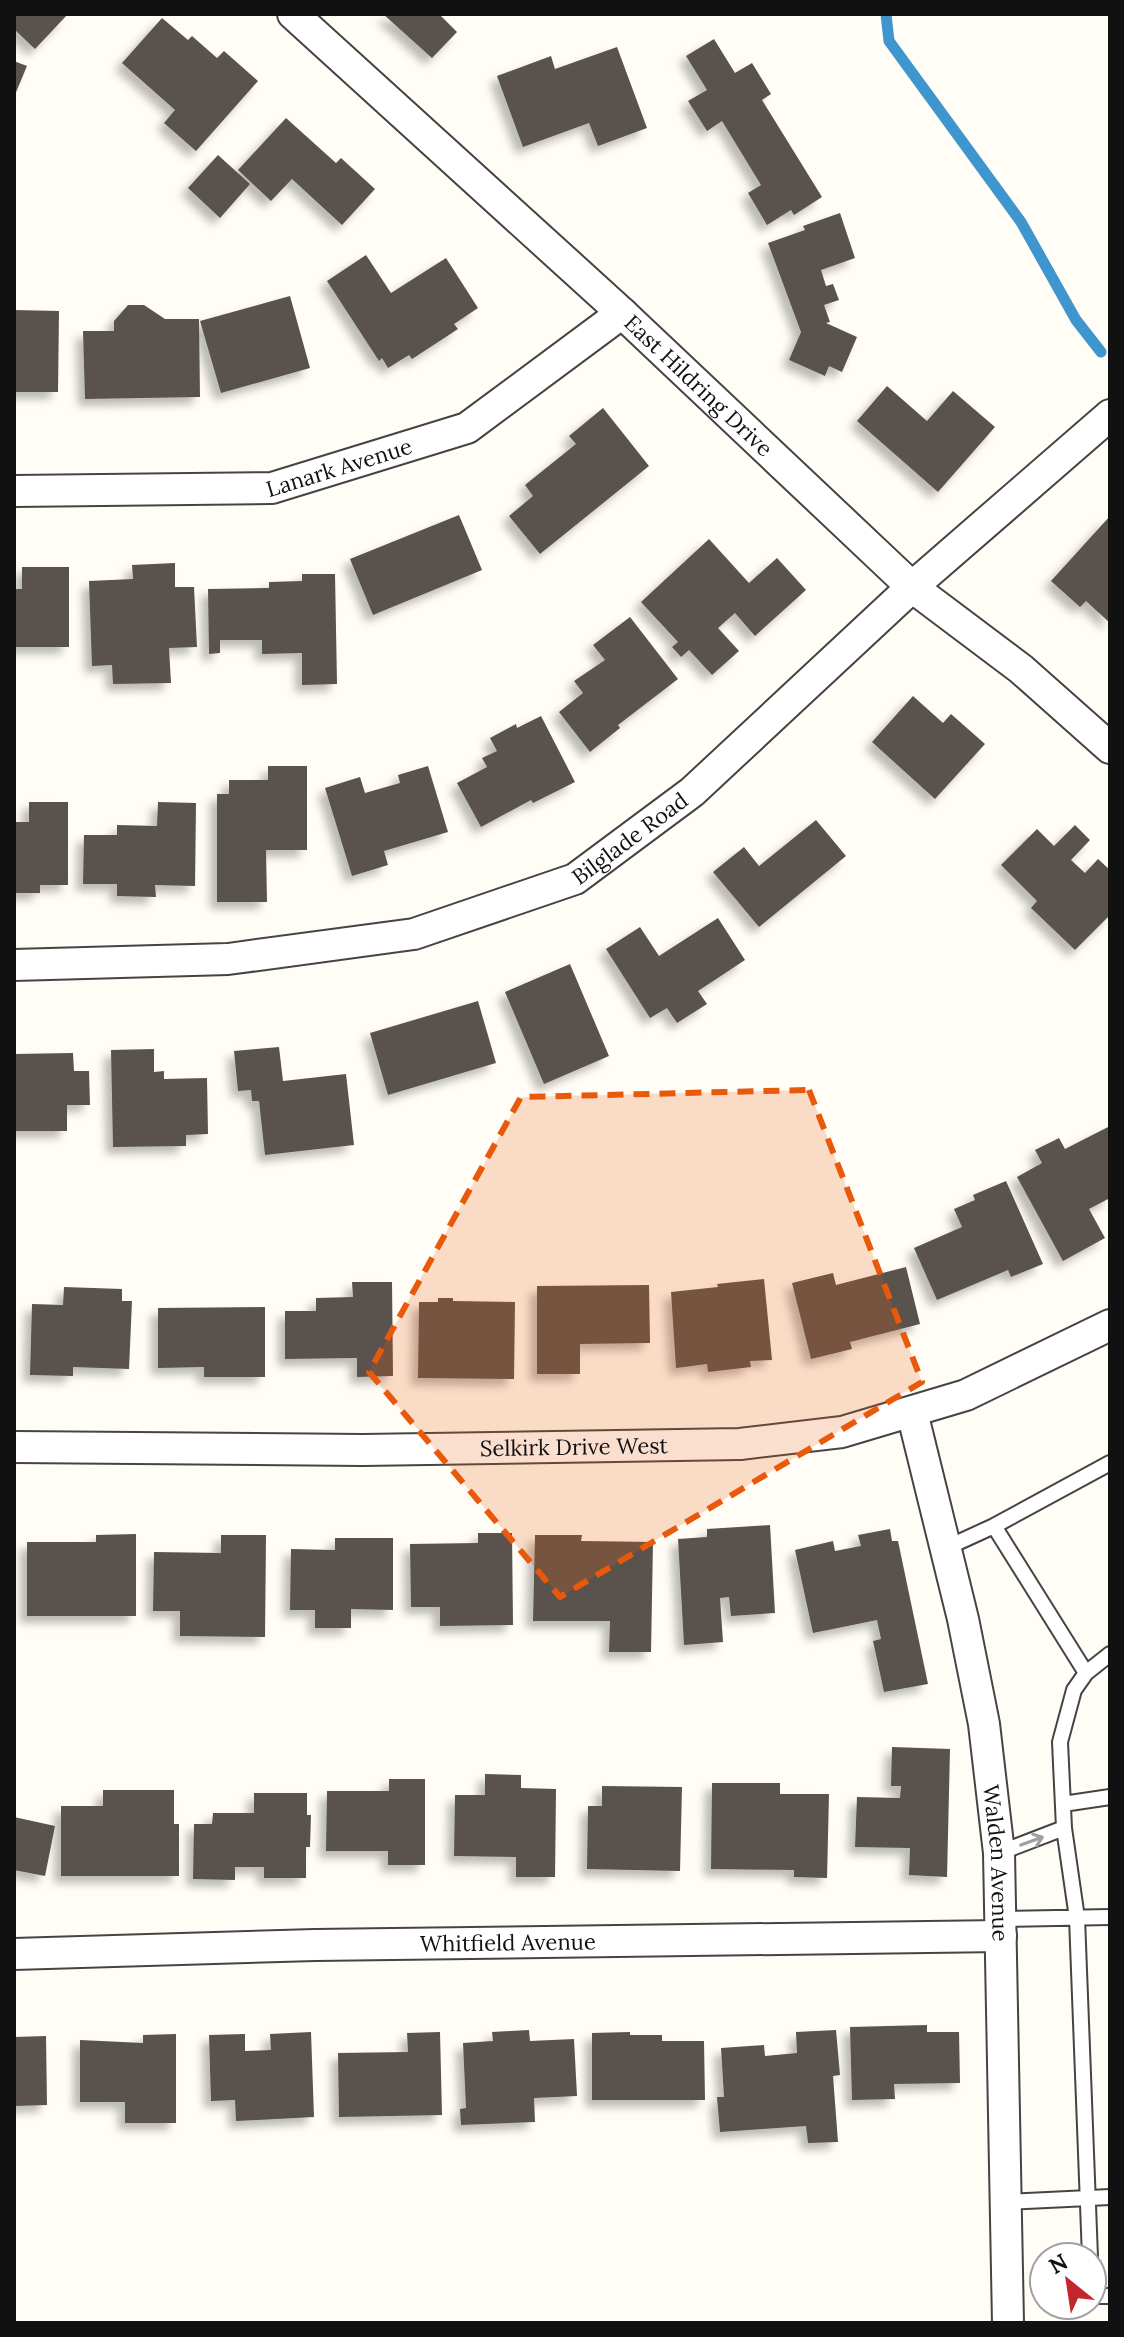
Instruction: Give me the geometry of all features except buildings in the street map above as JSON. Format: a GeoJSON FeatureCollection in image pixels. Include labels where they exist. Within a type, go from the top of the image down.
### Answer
{"type":"FeatureCollection","features":[{"type":"Feature","properties":{"kind":"street","name":"East Hildring Drive"},"geometry":{"type":"LineString","coordinates":[[293,14],[622,313],[912,587],[1021,669],[1110,748]]}},
{"type":"Feature","properties":{"kind":"street","name":"Lanark Avenue"},"geometry":{"type":"LineString","coordinates":[[14,491],[272,488],[467,428],[622,313]]}},
{"type":"Feature","properties":{"kind":"street","name":"Bilglade Road"},"geometry":{"type":"LineString","coordinates":[[14,965],[228,959],[414,934],[575,879],[692,792],[912,587],[1110,415]]}},
{"type":"Feature","properties":{"kind":"street","name":"Selkirk Drive West"},"geometry":{"type":"LineString","coordinates":[[14,1447],[363,1450],[740,1444],[842,1432],[966,1395],[1110,1325]]}},
{"type":"Feature","properties":{"kind":"street","name":"Walden Avenue"},"geometry":{"type":"LineString","coordinates":[[912,1412],[946,1548],[984,1724],[999,1853],[1008,2323]]}},
{"type":"Feature","properties":{"kind":"street","name":"Whitfield Avenue"},"geometry":{"type":"LineString","coordinates":[[14,1954],[1001,1928]]}},
{"type":"Feature","properties":{"kind":"lane"},"geometry":{"type":"LineString","coordinates":[[946,1548],[994,1526],[1110,1463]]}},
{"type":"Feature","properties":{"kind":"lane"},"geometry":{"type":"LineString","coordinates":[[994,1526],[1086,1673]]}},
{"type":"Feature","properties":{"kind":"lane"},"geometry":{"type":"LineString","coordinates":[[1090,2241],[1077,1918],[1064,1828],[1060,1742],[1074,1690],[1086,1673],[1110,1654]]}},
{"type":"Feature","properties":{"kind":"lane"},"geometry":{"type":"LineString","coordinates":[[1063,1804],[1110,1797]]}},
{"type":"Feature","properties":{"kind":"lane"},"geometry":{"type":"LineString","coordinates":[[999,1853],[1064,1828]]}},
{"type":"Feature","properties":{"kind":"lane"},"geometry":{"type":"LineString","coordinates":[[1001,1928],[1110,1917]]}},
{"type":"Feature","properties":{"kind":"lane"},"geometry":{"type":"LineString","coordinates":[[1007,2202],[1110,2197]]}},
{"type":"Feature","properties":{"kind":"highlighted area"},"geometry":{"type":"Polygon","coordinates":[[[809,1090],[922,1382],[560,1597],[369,1372],[521,1097],[809,1090]]]}},
{"type":"Feature","properties":{"kind":"waterway"},"geometry":{"type":"LineString","coordinates":[[886,14],[889,41],[1021,222],[1076,320],[1101,352]]}}]}
